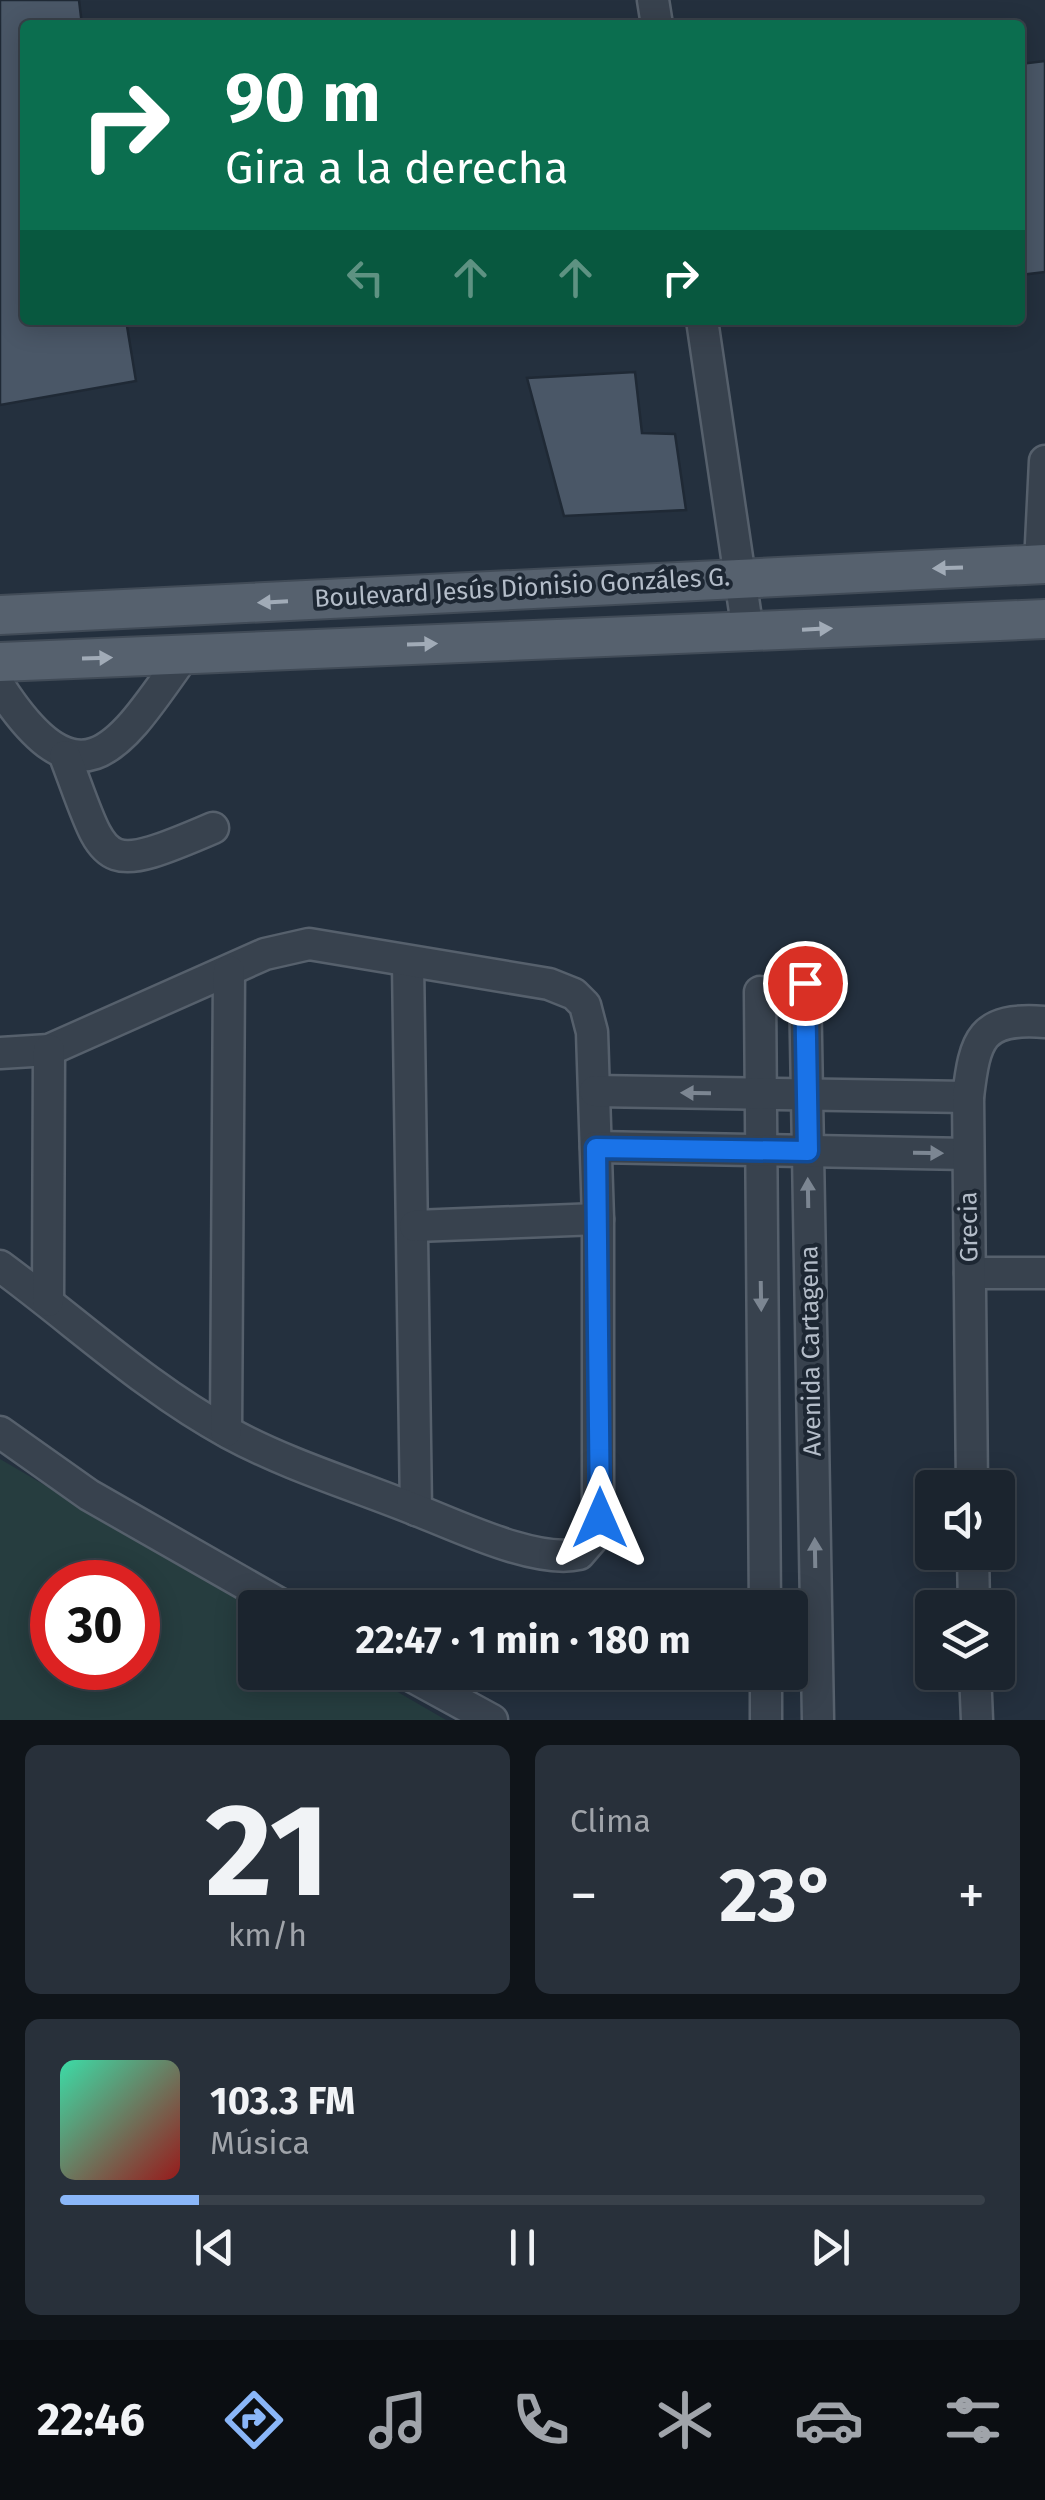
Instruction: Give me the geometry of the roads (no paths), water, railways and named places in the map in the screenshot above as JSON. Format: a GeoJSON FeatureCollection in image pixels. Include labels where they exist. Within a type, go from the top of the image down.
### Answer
{"type":"FeatureCollection","features":[{"type":"Feature","properties":{"kind":"main road","name":"Boulevard Jesús Dionisio Gonzáles G."},"geometry":{"type":"LineString","coordinates":[[0,614],[1042,564]]}},
{"type":"Feature","properties":{"kind":"main road","name":"Boulevard Jesús Dionisio Gonzáles G."},"geometry":{"type":"LineString","coordinates":[[0,662],[1045,618]]}},
{"type":"Feature","properties":{"kind":"street"},"geometry":{"type":"LineString","coordinates":[[703,325],[748,632]]}},
{"type":"Feature","properties":{"kind":"street"},"geometry":{"type":"LineString","coordinates":[[1042,564],[1045,461]]}},
{"type":"Feature","properties":{"kind":"street"},"geometry":{"type":"LineString","coordinates":[[65,756],[90,755],[108,749],[130,732],[184,655]]}},
{"type":"Feature","properties":{"kind":"street"},"geometry":{"type":"LineString","coordinates":[[0,687],[38,735],[65,756],[100,842],[118,857],[132,859],[149,854],[213,828]]}},
{"type":"Feature","properties":{"kind":"street"},"geometry":{"type":"LineString","coordinates":[[0,1052],[49,1050],[265,954],[309,944],[549,984],[574,994],[585,1004],[590,1016],[595,1091],[600,1518],[592,1544],[580,1554],[557,1556],[463,1530],[298,1467],[226,1431],[160,1387],[0,1266]]}},
{"type":"Feature","properties":{"kind":"street"},"geometry":{"type":"LineString","coordinates":[[408,963],[415,1226],[416,1510]]}},
{"type":"Feature","properties":{"kind":"street"},"geometry":{"type":"LineString","coordinates":[[226,1431],[229,971]]}},
{"type":"Feature","properties":{"kind":"street","name":"Avenida Cartagena"},"geometry":{"type":"LineString","coordinates":[[805,983],[818,1720]]}},
{"type":"Feature","properties":{"kind":"street","name":"Avenida Cartagena"},"geometry":{"type":"LineString","coordinates":[[760,992],[765,1590]]}},
{"type":"Feature","properties":{"kind":"street","name":"Grecia"},"geometry":{"type":"LineString","coordinates":[[972,1470],[968,1096],[974,1051],[988,1031],[1000,1024],[1022,1020],[1045,1022]]}},
{"type":"Feature","properties":{"kind":"street"},"geometry":{"type":"LineString","coordinates":[[48,1302],[49,1050]]}},
{"type":"Feature","properties":{"kind":"street"},"geometry":{"type":"LineString","coordinates":[[595,1091],[968,1096]]}},
{"type":"Feature","properties":{"kind":"street"},"geometry":{"type":"LineString","coordinates":[[596,1148],[968,1154]]}},
{"type":"Feature","properties":{"kind":"street"},"geometry":{"type":"LineString","coordinates":[[415,1226],[598,1219]]}},
{"type":"Feature","properties":{"kind":"street"},"geometry":{"type":"LineString","coordinates":[[970,1273],[1045,1273]]}},
{"type":"Feature","properties":{"kind":"street"},"geometry":{"type":"LineString","coordinates":[[0,1432],[104,1504],[255,1590]]}},
{"type":"Feature","properties":{"kind":"street"},"geometry":{"type":"LineString","coordinates":[[437,1690],[492,1720]]}},
{"type":"Feature","properties":{"kind":"street"},"geometry":{"type":"LineString","coordinates":[[766,1690],[766,1720]]}},
{"type":"Feature","properties":{"kind":"street"},"geometry":{"type":"LineString","coordinates":[[975,1690],[977,1720]]}}]}
